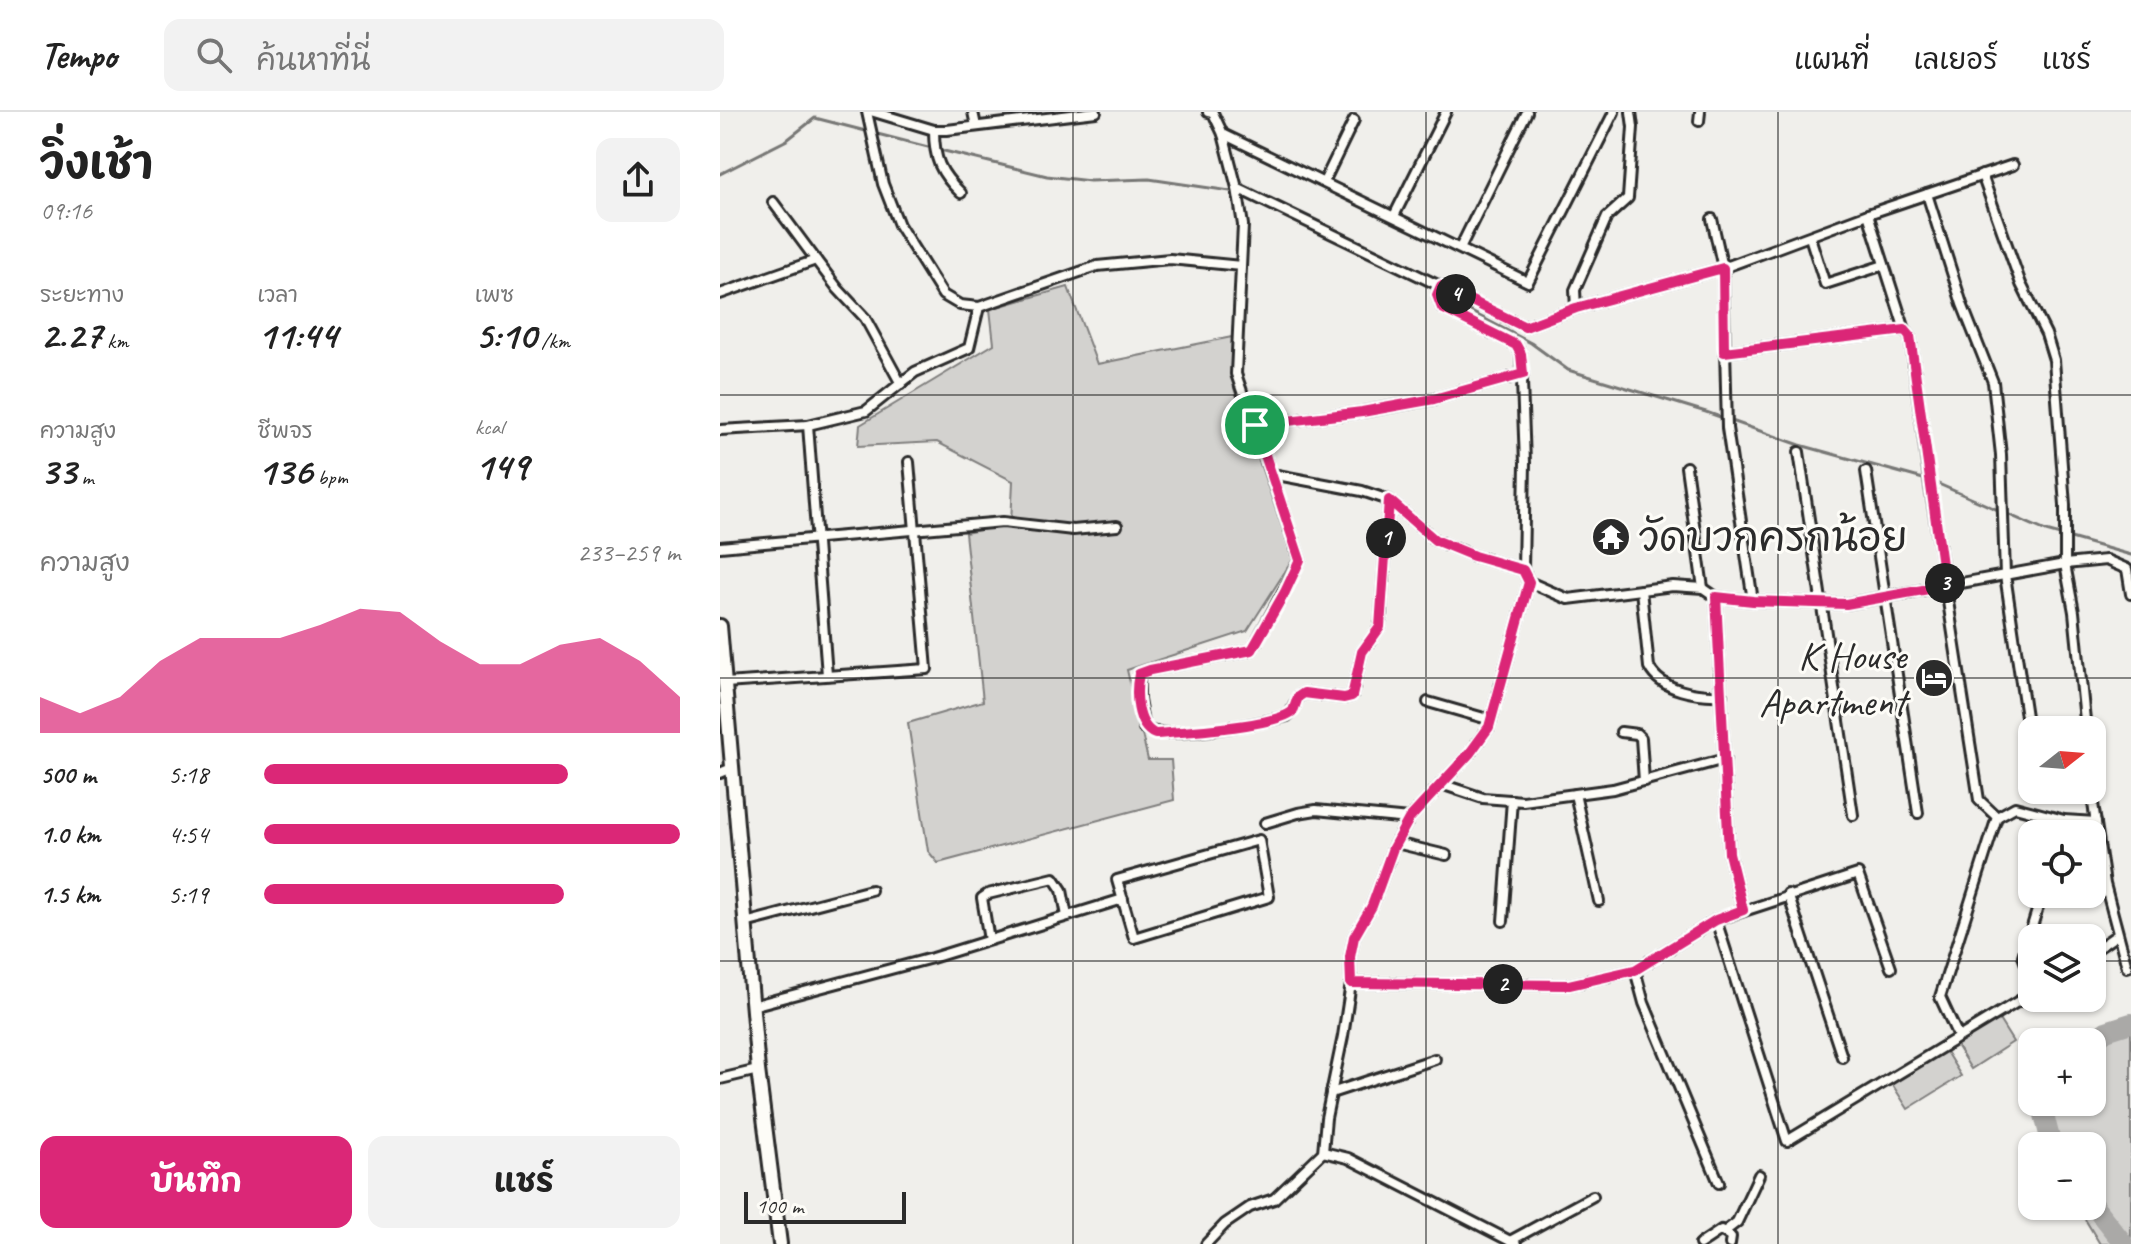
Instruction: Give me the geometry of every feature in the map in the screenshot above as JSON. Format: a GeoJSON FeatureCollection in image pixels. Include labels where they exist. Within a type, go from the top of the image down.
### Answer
{"type":"FeatureCollection","features":[{"type":"Feature","properties":{"kind":"main road"},"geometry":{"type":"LineString","coordinates":[[720,626],[725,683],[726,771],[780,1244]]}},
{"type":"Feature","properties":{"kind":"street"},"geometry":{"type":"LineString","coordinates":[[867,112],[883,184],[899,225],[935,283],[950,301],[979,307],[1097,266],[1170,259],[1241,266]]}},
{"type":"Feature","properties":{"kind":"street"},"geometry":{"type":"LineString","coordinates":[[874,112],[934,130],[1096,112]]}},
{"type":"Feature","properties":{"kind":"street"},"geometry":{"type":"LineString","coordinates":[[973,112],[976,126]]}},
{"type":"Feature","properties":{"kind":"street"},"geometry":{"type":"LineString","coordinates":[[1208,112],[1213,113],[1223,134],[1243,225],[1236,374],[1300,560],[1252,650],[1139,674],[1142,723],[1147,731],[1155,734],[1202,731],[1277,719],[1293,711],[1298,697],[1304,693],[1344,698],[1352,696],[1362,652],[1380,627],[1389,500]]}},
{"type":"Feature","properties":{"kind":"street"},"geometry":{"type":"LineString","coordinates":[[1394,216],[1446,112]]}},
{"type":"Feature","properties":{"kind":"street"},"geometry":{"type":"LineString","coordinates":[[1460,248],[1527,112]]}},
{"type":"Feature","properties":{"kind":"street"},"geometry":{"type":"LineString","coordinates":[[1223,134],[1528,282],[1614,112]]}},
{"type":"Feature","properties":{"kind":"street"},"geometry":{"type":"LineString","coordinates":[[1576,308],[1575,290],[1607,217],[1628,198],[1633,127],[1631,112]]}},
{"type":"Feature","properties":{"kind":"street"},"geometry":{"type":"LineString","coordinates":[[1324,182],[1354,120]]}},
{"type":"Feature","properties":{"kind":"street"},"geometry":{"type":"LineString","coordinates":[[934,130],[937,165],[944,178],[961,193]]}},
{"type":"Feature","properties":{"kind":"street"},"geometry":{"type":"LineString","coordinates":[[1237,188],[1525,327],[1576,308],[1723,268],[2013,165]]}},
{"type":"Feature","properties":{"kind":"street"},"geometry":{"type":"LineString","coordinates":[[1982,175],[2021,284],[2046,334],[2054,360],[2060,418],[2065,564],[2074,612],[2085,716]]}},
{"type":"Feature","properties":{"kind":"street"},"geometry":{"type":"LineString","coordinates":[[1927,194],[1962,304],[1993,382],[2005,575],[2026,716]]}},
{"type":"Feature","properties":{"kind":"street"},"geometry":{"type":"LineString","coordinates":[[773,202],[838,289],[865,318],[901,384]]}},
{"type":"Feature","properties":{"kind":"street"},"geometry":{"type":"LineString","coordinates":[[1868,214],[1905,330],[1910,336],[1979,800],[1997,817]]}},
{"type":"Feature","properties":{"kind":"street"},"geometry":{"type":"LineString","coordinates":[[1712,219],[1723,268],[1728,433],[1753,601]]}},
{"type":"Feature","properties":{"kind":"street"},"geometry":{"type":"LineString","coordinates":[[1810,237],[1825,284],[1884,265]]}},
{"type":"Feature","properties":{"kind":"street"},"geometry":{"type":"LineString","coordinates":[[720,294],[816,260]]}},
{"type":"Feature","properties":{"kind":"street"},"geometry":{"type":"LineString","coordinates":[[1441,286],[1437,295],[1442,308],[1516,345],[1521,354],[1523,570],[1529,582],[1568,599],[1673,586],[1703,588],[1716,597],[1753,601],[1846,604],[2065,564],[2106,560],[2129,569],[2131,594]]}},
{"type":"Feature","properties":{"kind":"street"},"geometry":{"type":"LineString","coordinates":[[720,430],[808,425],[866,411],[915,372],[969,348],[979,307]]}},
{"type":"Feature","properties":{"kind":"street"},"geometry":{"type":"LineString","coordinates":[[1724,352],[1905,330]]}},
{"type":"Feature","properties":{"kind":"street"},"geometry":{"type":"LineString","coordinates":[[1255,425],[1362,412],[1523,374]]}},
{"type":"Feature","properties":{"kind":"street"},"geometry":{"type":"LineString","coordinates":[[808,425],[827,675]]}},
{"type":"Feature","properties":{"kind":"street"},"geometry":{"type":"LineString","coordinates":[[1799,452],[1853,815]]}},
{"type":"Feature","properties":{"kind":"street"},"geometry":{"type":"LineString","coordinates":[[725,683],[927,669],[909,462]]}},
{"type":"Feature","properties":{"kind":"street"},"geometry":{"type":"LineString","coordinates":[[1686,467],[1703,588]]}},
{"type":"Feature","properties":{"kind":"street"},"geometry":{"type":"LineString","coordinates":[[1866,471],[1918,813]]}},
{"type":"Feature","properties":{"kind":"street"},"geometry":{"type":"LineString","coordinates":[[1272,474],[1362,491],[1389,500],[1435,540],[1474,556],[1523,570]]}},
{"type":"Feature","properties":{"kind":"street"},"geometry":{"type":"LineString","coordinates":[[720,547],[1003,522],[1073,530],[1117,526]]}},
{"type":"Feature","properties":{"kind":"street"},"geometry":{"type":"LineString","coordinates":[[1206,1244],[1225,1224],[1250,1207],[1274,1199],[1323,1152],[1351,983],[1350,957],[1354,937],[1372,906],[1396,843],[1409,819],[1470,753],[1489,727],[1529,582]]}},
{"type":"Feature","properties":{"kind":"street"},"geometry":{"type":"LineString","coordinates":[[1641,590],[1649,667],[1653,675],[1698,696],[1722,695]]}},
{"type":"Feature","properties":{"kind":"street"},"geometry":{"type":"LineString","coordinates":[[1716,597],[1729,853],[1743,910]]}},
{"type":"Feature","properties":{"kind":"street"},"geometry":{"type":"LineString","coordinates":[[1428,702],[1491,720]]}},
{"type":"Feature","properties":{"kind":"street"},"geometry":{"type":"LineString","coordinates":[[1621,732],[1637,734],[1641,738],[1644,781]]}},
{"type":"Feature","properties":{"kind":"street"},"geometry":{"type":"LineString","coordinates":[[1441,784],[1483,798],[1512,800],[1613,789],[1725,759]]}},
{"type":"Feature","properties":{"kind":"street"},"geometry":{"type":"LineString","coordinates":[[1575,794],[1599,901]]}},
{"type":"Feature","properties":{"kind":"street"},"geometry":{"type":"LineString","coordinates":[[1503,921],[1512,800]]}},
{"type":"Feature","properties":{"kind":"street"},"geometry":{"type":"LineString","coordinates":[[1958,1036],[1940,997],[1997,817],[2015,807],[2064,820]]}},
{"type":"Feature","properties":{"kind":"street"},"geometry":{"type":"LineString","coordinates":[[1265,823],[1316,810],[1409,819]]}},
{"type":"Feature","properties":{"kind":"street"},"geometry":{"type":"LineString","coordinates":[[1259,840],[1269,897],[1134,938],[1123,899],[1117,880],[1259,840]]}},
{"type":"Feature","properties":{"kind":"street"},"geometry":{"type":"LineString","coordinates":[[1396,843],[1446,855]]}},
{"type":"Feature","properties":{"kind":"street"},"geometry":{"type":"LineString","coordinates":[[1351,983],[1569,985],[1635,970],[1716,920],[1788,894],[1858,874],[1891,968]]}},
{"type":"Feature","properties":{"kind":"street"},"geometry":{"type":"LineString","coordinates":[[989,940],[981,904],[982,898],[988,894],[1054,878],[1062,890],[1067,916]]}},
{"type":"Feature","properties":{"kind":"street"},"geometry":{"type":"LineString","coordinates":[[2106,888],[2127,967]]}},
{"type":"Feature","properties":{"kind":"street"},"geometry":{"type":"LineString","coordinates":[[745,923],[871,890]]}},
{"type":"Feature","properties":{"kind":"street"},"geometry":{"type":"LineString","coordinates":[[1788,894],[1842,1057]]}},
{"type":"Feature","properties":{"kind":"street"},"geometry":{"type":"LineString","coordinates":[[752,1006],[1123,899]]}},
{"type":"Feature","properties":{"kind":"street"},"geometry":{"type":"LineString","coordinates":[[1716,920],[1787,1141],[2018,1001]]}},
{"type":"Feature","properties":{"kind":"street"},"geometry":{"type":"LineString","coordinates":[[2106,942],[2117,935]]}},
{"type":"Feature","properties":{"kind":"street"},"geometry":{"type":"LineString","coordinates":[[1635,970],[1644,1003],[1719,1183]]}},
{"type":"Feature","properties":{"kind":"street"},"geometry":{"type":"LineString","coordinates":[[1331,1093],[1435,1059]]}},
{"type":"Feature","properties":{"kind":"street"},"geometry":{"type":"LineString","coordinates":[[720,1079],[758,1070]]}},
{"type":"Feature","properties":{"kind":"street"},"geometry":{"type":"LineString","coordinates":[[1323,1152],[1348,1158],[1510,1243],[1593,1196]]}},
{"type":"Feature","properties":{"kind":"street"},"geometry":{"type":"LineString","coordinates":[[1724,1232],[1737,1222],[1759,1175]]}},
{"type":"Feature","properties":{"kind":"street"},"geometry":{"type":"LineString","coordinates":[[1700,1244],[1721,1230],[1731,1237],[1730,1244]]}},
{"type":"Feature","properties":{"kind":"shaded area"},"geometry":{"type":"Polygon","coordinates":[[[1068,287],[1097,364],[1232,337],[1234,388],[1293,559],[1247,631],[1127,670],[1148,760],[1171,760],[1174,800],[938,863],[928,851],[908,723],[983,701],[965,533],[1011,524],[1013,481],[937,442],[858,446],[860,425],[994,344],[990,309],[1068,287]]]}},
{"type":"Feature","properties":{"kind":"shaded area"},"geometry":{"type":"Polygon","coordinates":[[[1998,1018],[2013,1042],[1971,1069],[1956,1045],[1998,1018]]]}},
{"type":"Feature","properties":{"kind":"shaded area"},"geometry":{"type":"Polygon","coordinates":[[[2131,1025],[2131,1244],[2100,1244],[2085,1220],[2106,1220],[2106,1132],[2040,1132],[2038,1116],[2106,1116],[2106,1042],[2131,1025]]]}},
{"type":"Feature","properties":{"kind":"shaded area"},"geometry":{"type":"Polygon","coordinates":[[[1945,1050],[1961,1076],[1908,1109],[1892,1084],[1945,1050]]]}},
{"type":"Feature","properties":{"kind":"waterway"},"geometry":{"type":"LineString","coordinates":[[720,174],[787,140],[815,118],[928,147]]}},
{"type":"Feature","properties":{"kind":"waterway"},"geometry":{"type":"LineString","coordinates":[[940,150],[1047,176],[1090,181],[1149,179],[1230,191]]}},
{"type":"Feature","properties":{"kind":"waterway"},"geometry":{"type":"LineString","coordinates":[[1449,300],[1531,343],[1568,370],[1706,412],[1800,445],[1934,482],[2046,531],[2131,555]]}},
{"type":"Feature","properties":{"kind":"waterway"},"geometry":{"type":"LineString","coordinates":[[2106,1031],[2131,1023]]}},
{"type":"Feature","properties":{"kind":"waterway"},"geometry":{"type":"LineString","coordinates":[[2044,1116],[2048,1132]]}},
{"type":"Feature","properties":{"kind":"waterway"},"geometry":{"type":"LineString","coordinates":[[2105,1220],[2124,1244]]}},
{"type":"Feature","properties":{"kind":"place","name":"วัดบวกครกน้อย"},"geometry":{"type":"Point","coordinates":[1611,537]}},
{"type":"Feature","properties":{"kind":"place","name":"K House Apartment"},"geometry":{"type":"Point","coordinates":[1934,678]}},
{"type":"Feature","properties":{"kind":"route"},"geometry":{"type":"LineString","coordinates":[[1723,268],[1724,352],[1905,330],[1910,336],[1945,586],[1846,604],[1716,597],[1729,853],[1743,910],[1716,920],[1635,970],[1569,985],[1351,983],[1350,957],[1354,937],[1372,906],[1393,848],[1409,819],[1470,753],[1489,727],[1529,582],[1523,570],[1474,556],[1435,540],[1389,500],[1380,627],[1362,652],[1352,696],[1344,698],[1304,693],[1298,697],[1293,711],[1277,719],[1202,731],[1155,734],[1147,731],[1142,723],[1139,674],[1252,650],[1300,560],[1255,425],[1362,412],[1434,399],[1523,374],[1521,354],[1516,345],[1442,308],[1437,295],[1441,286],[1525,327],[1576,308],[1723,268]]}}]}
